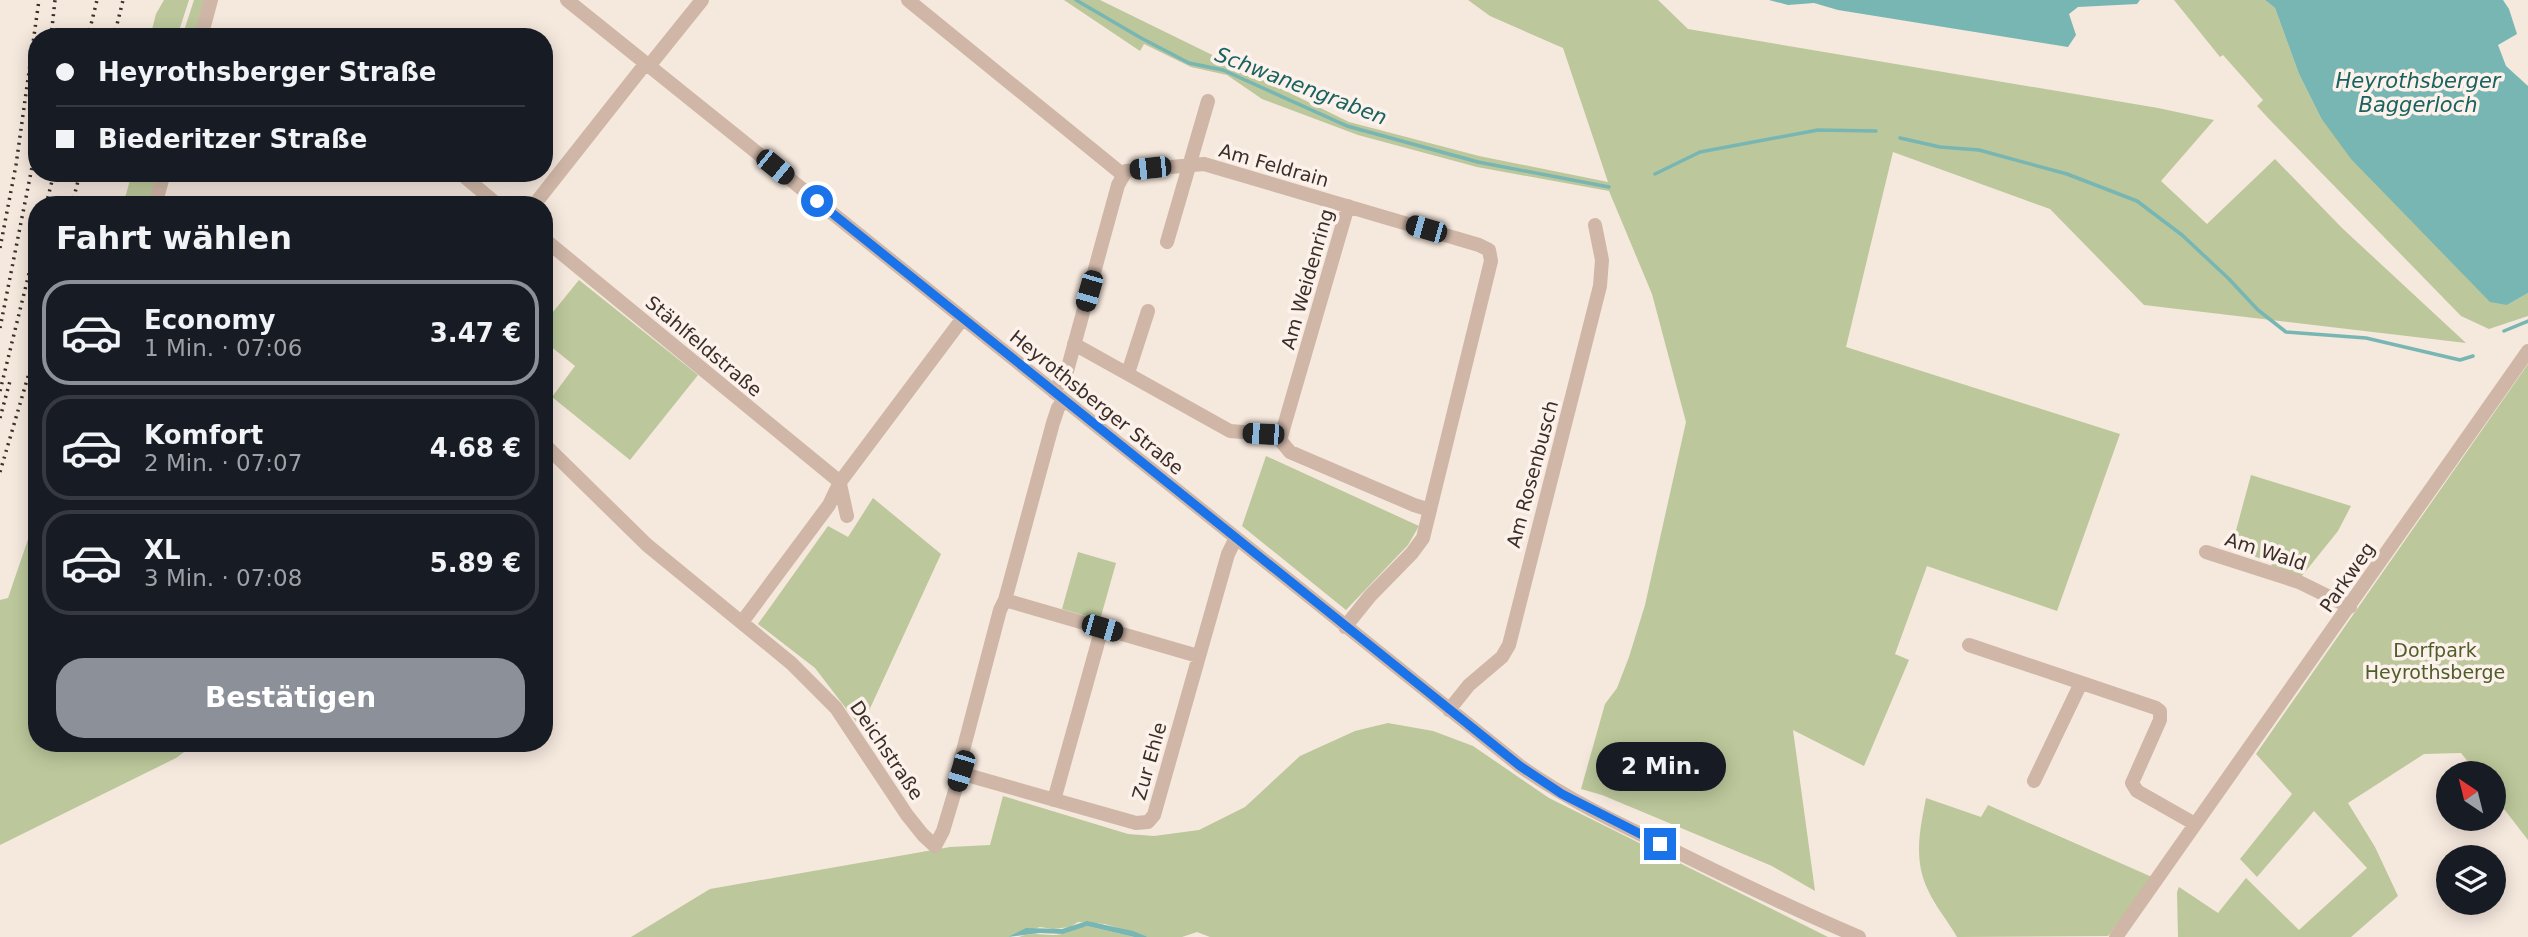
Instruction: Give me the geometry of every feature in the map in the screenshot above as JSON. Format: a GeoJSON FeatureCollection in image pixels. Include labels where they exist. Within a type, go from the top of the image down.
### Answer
{"type":"FeatureCollection","features":[{"type":"Feature","properties":{"kind":"street"},"geometry":{"type":"LineString","coordinates":[[203,28],[211,0]]}},
{"type":"Feature","properties":{"kind":"street","name":"Heyrothsberger Straße"},"geometry":{"type":"LineString","coordinates":[[568,0],[1345,627],[1539,780],[1612,820],[1778,902],[1859,937]]}},
{"type":"Feature","properties":{"kind":"street"},"geometry":{"type":"LineString","coordinates":[[553,182],[702,0]]}},
{"type":"Feature","properties":{"kind":"street"},"geometry":{"type":"LineString","coordinates":[[908,0],[1122,174],[1005,600],[1000,610],[960,762],[961,771]]}},
{"type":"Feature","properties":{"kind":"street","name":"Am Feldrain"},"geometry":{"type":"LineString","coordinates":[[1167,242],[1208,101]]}},
{"type":"Feature","properties":{"kind":"street","name":"Am Feldrain"},"geometry":{"type":"LineString","coordinates":[[1122,174],[1130,170],[1204,164],[1348,206]]}},
{"type":"Feature","properties":{"kind":"street"},"geometry":{"type":"LineString","coordinates":[[471,182],[487,196]]}},
{"type":"Feature","properties":{"kind":"street"},"geometry":{"type":"LineString","coordinates":[[541,196],[553,182]]}},
{"type":"Feature","properties":{"kind":"street","name":"Am Weidenring"},"geometry":{"type":"LineString","coordinates":[[1280,435],[1348,206],[1479,245],[1491,253],[1492,261],[1423,538],[1345,627]]}},
{"type":"Feature","properties":{"kind":"street","name":"Am Rosenbusch"},"geometry":{"type":"LineString","coordinates":[[1449,710],[1469,685],[1507,652],[1600,286],[1602,260],[1595,225]]}},
{"type":"Feature","properties":{"kind":"street","name":"Stählfeldstraße"},"geometry":{"type":"LineString","coordinates":[[553,246],[840,482]]}},
{"type":"Feature","properties":{"kind":"street"},"geometry":{"type":"LineString","coordinates":[[1128,373],[1148,311]]}},
{"type":"Feature","properties":{"kind":"street"},"geometry":{"type":"LineString","coordinates":[[742,622],[830,505],[840,482],[963,318]]}},
{"type":"Feature","properties":{"kind":"street"},"geometry":{"type":"LineString","coordinates":[[1074,344],[1230,431],[1280,435],[1281,444],[1288,451],[1430,510]]}},
{"type":"Feature","properties":{"kind":"street","name":"Parkweg"},"geometry":{"type":"LineString","coordinates":[[2116,937],[2528,351]]}},
{"type":"Feature","properties":{"kind":"street","name":"Deichstraße"},"geometry":{"type":"LineString","coordinates":[[553,453],[647,545],[791,663],[836,708],[907,815],[935,846],[943,831],[961,771]]}},
{"type":"Feature","properties":{"kind":"street"},"geometry":{"type":"LineString","coordinates":[[840,482],[847,516]]}},
{"type":"Feature","properties":{"kind":"street","name":"Zur Ehle"},"geometry":{"type":"LineString","coordinates":[[961,771],[967,775],[1136,823],[1148,822],[1154,815],[1230,547],[1236,538]]}},
{"type":"Feature","properties":{"kind":"street","name":"Am Wald"},"geometry":{"type":"LineString","coordinates":[[2206,552],[2299,582],[2350,607]]}},
{"type":"Feature","properties":{"kind":"street"},"geometry":{"type":"LineString","coordinates":[[1005,600],[1198,656]]}},
{"type":"Feature","properties":{"kind":"street"},"geometry":{"type":"LineString","coordinates":[[1054,800],[1102,628]]}},
{"type":"Feature","properties":{"kind":"street"},"geometry":{"type":"LineString","coordinates":[[1969,645],[2149,704],[2160,711],[2160,720],[2132,783],[2137,791],[2195,824]]}},
{"type":"Feature","properties":{"kind":"street"},"geometry":{"type":"LineString","coordinates":[[2034,781],[2081,682]]}},
{"type":"Feature","properties":{"kind":"green space"},"geometry":{"type":"Polygon","coordinates":[[[164,0],[189,0],[180,28],[152,28],[164,0]]]}},
{"type":"Feature","properties":{"kind":"green space"},"geometry":{"type":"Polygon","coordinates":[[[194,0],[206,0],[198,28],[185,28],[194,0]]]}},
{"type":"Feature","properties":{"kind":"green space"},"geometry":{"type":"Polygon","coordinates":[[[1064,0],[1100,0],[1349,122],[1479,156],[1608,182],[1563,48],[1490,16],[1468,0],[1658,0],[1688,29],[2158,108],[2214,120],[2161,181],[2207,224],[2275,159],[2342,228],[2466,343],[2144,305],[2050,209],[1893,152],[1846,347],[2120,434],[2057,611],[1927,566],[1895,654],[1909,660],[1864,766],[1793,730],[1815,891],[1772,866],[1602,795],[1581,789],[1605,704],[1617,688],[1645,605],[1686,422],[1652,294],[1609,191],[1477,167],[1358,135],[1262,99],[1227,75],[1191,67],[1144,44],[1140,51],[1064,0]]]}},
{"type":"Feature","properties":{"kind":"green space"},"geometry":{"type":"Polygon","coordinates":[[[2174,0],[2265,0],[2275,8],[2299,74],[2321,118],[2507,305],[2528,293],[2528,316],[2489,329],[2461,316],[2257,106],[2263,100],[2223,55],[2220,57],[2174,0]]]}},
{"type":"Feature","properties":{"kind":"green space"},"geometry":{"type":"Polygon","coordinates":[[[129,182],[157,182],[153,196],[126,196],[129,182]]]}},
{"type":"Feature","properties":{"kind":"green space"},"geometry":{"type":"Polygon","coordinates":[[[579,280],[698,375],[630,460],[553,398],[575,366],[553,348],[553,312],[579,280]]]}},
{"type":"Feature","properties":{"kind":"green space","name":"Dorfpark Heyrothsberge"},"geometry":{"type":"Polygon","coordinates":[[[2528,364],[2528,840],[2506,812],[2506,761],[2467,761],[2461,753],[2424,754],[2348,803],[2375,847],[2398,896],[2351,937],[2178,937],[2179,887],[2218,913],[2246,878],[2299,930],[2367,868],[2314,811],[2257,877],[2240,859],[2292,794],[2256,754],[2528,364]]]}},
{"type":"Feature","properties":{"kind":"green space"},"geometry":{"type":"Polygon","coordinates":[[[1266,456],[1419,526],[1408,545],[1346,610],[1242,526],[1266,456]]]}},
{"type":"Feature","properties":{"kind":"green space"},"geometry":{"type":"Polygon","coordinates":[[[2251,475],[2351,506],[2338,531],[2301,577],[2271,568],[2272,562],[2231,549],[2251,475]]]}},
{"type":"Feature","properties":{"kind":"green space"},"geometry":{"type":"Polygon","coordinates":[[[873,498],[941,554],[861,728],[815,668],[758,624],[828,526],[848,537],[873,498]]]}},
{"type":"Feature","properties":{"kind":"green space"},"geometry":{"type":"Polygon","coordinates":[[[28,539],[28,752],[184,752],[0,845],[0,600],[8,598],[28,539]]]}},
{"type":"Feature","properties":{"kind":"green space"},"geometry":{"type":"Polygon","coordinates":[[[1078,552],[1116,563],[1100,620],[1062,609],[1078,552]]]}},
{"type":"Feature","properties":{"kind":"green space"},"geometry":{"type":"Polygon","coordinates":[[[1388,723],[1433,731],[1473,746],[1549,798],[1828,937],[1210,937],[1197,932],[1182,937],[1148,937],[1105,924],[1078,922],[1070,927],[1040,927],[1008,937],[631,937],[710,889],[950,847],[990,845],[1003,796],[1128,834],[1154,836],[1199,830],[1245,807],[1300,756],[1355,731],[1388,723]]]}},
{"type":"Feature","properties":{"kind":"green space"},"geometry":{"type":"Polygon","coordinates":[[[1926,798],[1981,817],[1988,805],[2152,877],[2108,936],[1957,937],[1923,878],[1919,844],[1926,798]]]}},
{"type":"Feature","properties":{"kind":"green space"},"geometry":{"type":"Polygon","coordinates":[[[1087,926],[1134,937],[1019,937],[1032,934],[1058,935],[1087,926]]]}},
{"type":"Feature","properties":{"kind":"water"},"geometry":{"type":"Polygon","coordinates":[[[1769,0],[2140,0],[2137,4],[2078,7],[2069,14],[2076,35],[2068,47],[1838,10],[1814,3],[1788,5],[1769,0]]]}},
{"type":"Feature","properties":{"kind":"water","name":"Heyrothsberger Baggerloch"},"geometry":{"type":"Polygon","coordinates":[[[2265,0],[2503,0],[2509,9],[2517,34],[2498,45],[2506,66],[2528,86],[2528,293],[2507,305],[2490,302],[2351,159],[2321,118],[2299,74],[2275,8],[2265,0]]]}},
{"type":"Feature","properties":{"kind":"water"},"geometry":{"type":"Polygon","coordinates":[[[1087,921],[1148,937],[1134,937],[1087,926],[1063,934],[1040,933],[1008,937],[1026,928],[1062,929],[1087,921]]]}},
{"type":"Feature","properties":{"kind":"waterway","name":"Schwanengraben"},"geometry":{"type":"LineString","coordinates":[[1076,0],[1189,63],[1223,70],[1347,126],[1478,162],[1609,187]]}},
{"type":"Feature","properties":{"kind":"waterway","name":"Schwanengraben"},"geometry":{"type":"LineString","coordinates":[[1655,174],[1700,152],[1818,130],[1876,131]]}},
{"type":"Feature","properties":{"kind":"waterway","name":"Schwanengraben"},"geometry":{"type":"LineString","coordinates":[[1900,138],[1940,147],[1979,150],[2067,174],[2137,201],[2182,235],[2258,310],[2286,332],[2366,338],[2460,360],[2473,356]]}},
{"type":"Feature","properties":{"kind":"waterway","name":"Schwanengraben"},"geometry":{"type":"LineString","coordinates":[[2504,331],[2528,321]]}},
{"type":"Feature","properties":{"kind":"railway"},"geometry":{"type":"LineString","coordinates":[[35,28],[39,0]]}},
{"type":"Feature","properties":{"kind":"railway"},"geometry":{"type":"LineString","coordinates":[[52,28],[55,0]]}},
{"type":"Feature","properties":{"kind":"railway"},"geometry":{"type":"LineString","coordinates":[[90,28],[97,0]]}},
{"type":"Feature","properties":{"kind":"railway"},"geometry":{"type":"LineString","coordinates":[[116,28],[123,0]]}},
{"type":"Feature","properties":{"kind":"railway"},"geometry":{"type":"LineString","coordinates":[[0,248],[16,165],[28,79]]}},
{"type":"Feature","properties":{"kind":"railway"},"geometry":{"type":"LineString","coordinates":[[0,328],[29,182]]}},
{"type":"Feature","properties":{"kind":"railway"},"geometry":{"type":"LineString","coordinates":[[48,196],[52,182]]}},
{"type":"Feature","properties":{"kind":"railway"},"geometry":{"type":"LineString","coordinates":[[74,196],[78,182]]}},
{"type":"Feature","properties":{"kind":"railway"},"geometry":{"type":"LineString","coordinates":[[0,391],[28,277]]}},
{"type":"Feature","properties":{"kind":"railway"},"geometry":{"type":"LineString","coordinates":[[0,472],[28,377]]}},
{"type":"Feature","properties":{"kind":"railway"},"geometry":{"type":"LineString","coordinates":[[0,418],[10,381]]}},
{"type":"Feature","properties":{"kind":"route"},"geometry":{"type":"LineString","coordinates":[[817,201],[1520,766],[1562,794],[1660,844]]}}]}
